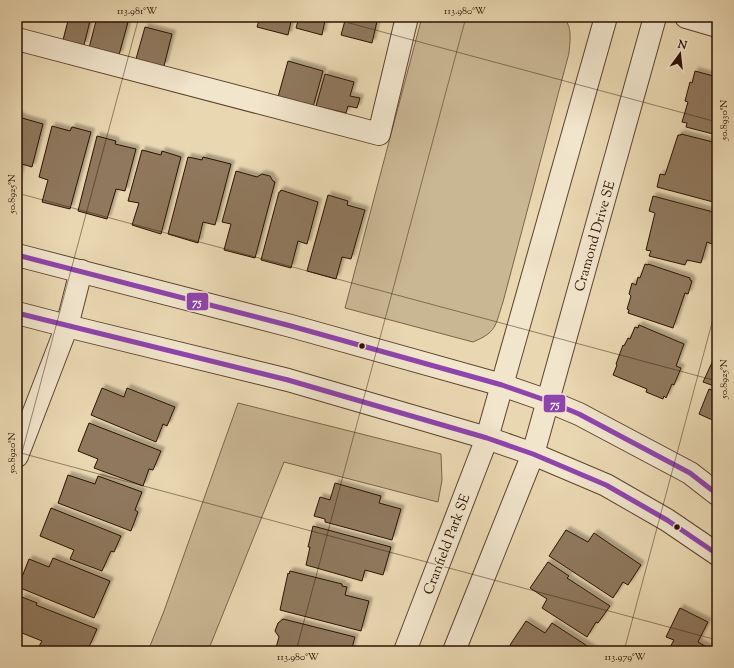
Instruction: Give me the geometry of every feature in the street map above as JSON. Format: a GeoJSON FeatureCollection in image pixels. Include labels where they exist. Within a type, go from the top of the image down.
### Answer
{"type":"FeatureCollection","features":[{"type":"Feature","properties":{"kind":"street"},"geometry":{"type":"LineString","coordinates":[[17,39],[379,134],[407,17]]}},
{"type":"Feature","properties":{"kind":"street"},"geometry":{"type":"LineString","coordinates":[[487,438],[606,17]]}},
{"type":"Feature","properties":{"kind":"street","name":"Cramond Drive SE"},"geometry":{"type":"LineString","coordinates":[[532,454],[655,17]]}},
{"type":"Feature","properties":{"kind":"street"},"geometry":{"type":"LineString","coordinates":[[686,17],[717,26]]}},
{"type":"Feature","properties":{"kind":"street"},"geometry":{"type":"LineString","coordinates":[[17,255],[291,326],[502,385],[548,401],[607,429],[690,473],[717,494]]}},
{"type":"Feature","properties":{"kind":"street"},"geometry":{"type":"LineString","coordinates":[[17,456],[66,326],[81,271]]}},
{"type":"Feature","properties":{"kind":"street"},"geometry":{"type":"LineString","coordinates":[[17,313],[288,380],[487,438],[532,454],[606,486],[667,520],[717,554]]}},
{"type":"Feature","properties":{"kind":"street","name":"Cranfield Park SE"},"geometry":{"type":"LineString","coordinates":[[406,651],[487,438]]}},
{"type":"Feature","properties":{"kind":"street"},"geometry":{"type":"LineString","coordinates":[[454,651],[532,454]]}},
{"type":"Feature","properties":{"kind":"shaded area"},"geometry":{"type":"Polygon","coordinates":[[[422,17],[562,17],[566,20],[569,28],[569,53],[503,302],[496,323],[491,331],[487,335],[473,342],[345,308],[422,17]]]}},
{"type":"Feature","properties":{"kind":"shaded area"},"geometry":{"type":"Polygon","coordinates":[[[238,403],[441,454],[442,480],[438,502],[284,462],[208,651],[148,651],[164,611],[238,403]]]}},
{"type":"Feature","properties":{"kind":"building"},"geometry":{"type":"Polygon","coordinates":[[[69,17],[91,17],[84,45],[63,40],[69,17]]]}},
{"type":"Feature","properties":{"kind":"building"},"geometry":{"type":"Polygon","coordinates":[[[97,17],[110,17],[128,22],[119,55],[89,48],[97,17]]]}},
{"type":"Feature","properties":{"kind":"building"},"geometry":{"type":"Polygon","coordinates":[[[260,17],[292,17],[288,35],[257,27],[260,17]]]}},
{"type":"Feature","properties":{"kind":"building"},"geometry":{"type":"Polygon","coordinates":[[[299,17],[332,17],[331,22],[325,20],[322,35],[296,28],[299,17]]]}},
{"type":"Feature","properties":{"kind":"building"},"geometry":{"type":"Polygon","coordinates":[[[346,17],[378,17],[372,43],[341,35],[346,17]]]}},
{"type":"Feature","properties":{"kind":"building"},"geometry":{"type":"Polygon","coordinates":[[[145,27],[172,34],[164,66],[136,59],[145,27]]]}},
{"type":"Feature","properties":{"kind":"building"},"geometry":{"type":"Polygon","coordinates":[[[288,61],[323,71],[313,107],[278,97],[288,61]]]}},
{"type":"Feature","properties":{"kind":"building"},"geometry":{"type":"Polygon","coordinates":[[[695,71],[717,77],[717,135],[686,127],[687,123],[682,122],[688,102],[685,101],[690,82],[692,83],[695,71]]]}},
{"type":"Feature","properties":{"kind":"building"},"geometry":{"type":"Polygon","coordinates":[[[325,74],[354,82],[350,96],[360,98],[357,108],[348,106],[346,113],[316,106],[325,74]]]}},
{"type":"Feature","properties":{"kind":"building"},"geometry":{"type":"Polygon","coordinates":[[[17,115],[43,124],[32,167],[22,164],[17,185],[17,115]]]}},
{"type":"Feature","properties":{"kind":"building"},"geometry":{"type":"Polygon","coordinates":[[[52,126],[70,131],[72,127],[91,132],[70,209],[42,202],[48,180],[39,177],[52,126]]]}},
{"type":"Feature","properties":{"kind":"building"},"geometry":{"type":"Polygon","coordinates":[[[681,134],[717,143],[717,203],[657,187],[660,174],[665,175],[678,135],[681,134]]]}},
{"type":"Feature","properties":{"kind":"building"},"geometry":{"type":"Polygon","coordinates":[[[97,136],[116,141],[115,144],[136,149],[125,191],[116,189],[107,219],[78,211],[97,136]]]}},
{"type":"Feature","properties":{"kind":"building"},"geometry":{"type":"Polygon","coordinates":[[[142,150],[161,155],[162,151],[181,157],[161,234],[132,225],[139,203],[128,201],[142,150]]]}},
{"type":"Feature","properties":{"kind":"building"},"geometry":{"type":"Polygon","coordinates":[[[188,157],[202,160],[203,157],[231,164],[215,225],[203,222],[198,243],[168,234],[188,157]]]}},
{"type":"Feature","properties":{"kind":"building"},"geometry":{"type":"Polygon","coordinates":[[[236,171],[257,177],[262,174],[270,176],[275,182],[255,258],[224,250],[231,224],[222,222],[236,171]]]}},
{"type":"Feature","properties":{"kind":"building"},"geometry":{"type":"Polygon","coordinates":[[[281,190],[318,202],[307,244],[298,241],[291,268],[261,260],[279,192],[281,190]]]}},
{"type":"Feature","properties":{"kind":"building"},"geometry":{"type":"Polygon","coordinates":[[[328,195],[348,201],[347,205],[365,210],[351,259],[342,257],[336,279],[307,271],[328,195]]]}},
{"type":"Feature","properties":{"kind":"building"},"geometry":{"type":"Polygon","coordinates":[[[653,196],[717,213],[717,225],[712,244],[707,242],[701,263],[687,260],[685,265],[649,256],[651,251],[646,250],[655,213],[649,211],[653,196]]]}},
{"type":"Feature","properties":{"kind":"building"},"geometry":{"type":"Polygon","coordinates":[[[645,264],[690,278],[692,281],[688,294],[685,293],[673,328],[628,313],[629,310],[627,309],[631,296],[629,294],[632,283],[636,285],[638,277],[640,278],[645,264]]]}},
{"type":"Feature","properties":{"kind":"building"},"geometry":{"type":"Polygon","coordinates":[[[639,325],[684,344],[676,366],[681,368],[674,385],[672,384],[666,398],[664,396],[663,399],[646,392],[647,389],[613,375],[623,345],[624,346],[628,338],[630,339],[635,327],[638,328],[639,325]]]}},
{"type":"Feature","properties":{"kind":"building"},"geometry":{"type":"Polygon","coordinates":[[[717,354],[717,387],[703,382],[717,354]]]}},
{"type":"Feature","properties":{"kind":"building"},"geometry":{"type":"Polygon","coordinates":[[[102,388],[124,397],[127,388],[175,407],[167,426],[163,424],[156,442],[91,415],[102,388]]]}},
{"type":"Feature","properties":{"kind":"building"},"geometry":{"type":"Polygon","coordinates":[[[709,389],[717,392],[717,422],[699,414],[709,389]]]}},
{"type":"Feature","properties":{"kind":"building"},"geometry":{"type":"Polygon","coordinates":[[[89,423],[161,451],[153,470],[149,469],[143,486],[94,468],[98,459],[78,451],[89,423]]]}},
{"type":"Feature","properties":{"kind":"building"},"geometry":{"type":"Polygon","coordinates":[[[68,475],[95,484],[98,476],[142,492],[135,510],[138,512],[131,531],[58,503],[68,475]]]}},
{"type":"Feature","properties":{"kind":"building"},"geometry":{"type":"Polygon","coordinates":[[[335,483],[381,496],[379,503],[401,509],[392,540],[325,522],[325,519],[314,516],[320,497],[330,500],[335,483]]]}},
{"type":"Feature","properties":{"kind":"building"},"geometry":{"type":"Polygon","coordinates":[[[51,508],[121,536],[114,552],[111,551],[102,571],[70,559],[74,550],[40,536],[51,508]]]}},
{"type":"Feature","properties":{"kind":"building"},"geometry":{"type":"Polygon","coordinates":[[[313,526],[391,547],[383,575],[365,570],[362,581],[306,565],[310,547],[308,547],[313,526]]]}},
{"type":"Feature","properties":{"kind":"building"},"geometry":{"type":"Polygon","coordinates":[[[566,530],[588,542],[594,533],[641,565],[628,585],[623,582],[613,598],[549,556],[566,530]]]}},
{"type":"Feature","properties":{"kind":"building"},"geometry":{"type":"Polygon","coordinates":[[[53,558],[110,581],[94,618],[18,587],[29,559],[49,567],[53,558]]]}},
{"type":"Feature","properties":{"kind":"building"},"geometry":{"type":"Polygon","coordinates":[[[548,562],[569,576],[567,578],[610,606],[598,623],[596,622],[587,637],[542,608],[547,599],[530,588],[548,562]]]}},
{"type":"Feature","properties":{"kind":"building"},"geometry":{"type":"Polygon","coordinates":[[[290,571],[342,584],[342,586],[347,587],[345,595],[369,601],[361,631],[280,610],[288,573],[289,574],[290,571]]]}},
{"type":"Feature","properties":{"kind":"building"},"geometry":{"type":"Polygon","coordinates":[[[22,597],[37,603],[36,605],[97,629],[89,647],[86,646],[84,651],[45,651],[38,648],[42,641],[17,631],[17,609],[22,597]]]}},
{"type":"Feature","properties":{"kind":"building"},"geometry":{"type":"Polygon","coordinates":[[[680,608],[708,622],[698,642],[714,651],[668,651],[674,640],[666,637],[680,608]]]}},
{"type":"Feature","properties":{"kind":"building"},"geometry":{"type":"Polygon","coordinates":[[[283,619],[355,637],[351,651],[275,651],[279,637],[275,631],[278,623],[283,619]]]}},
{"type":"Feature","properties":{"kind":"building"},"geometry":{"type":"Polygon","coordinates":[[[526,621],[545,633],[552,623],[595,651],[519,651],[510,645],[526,621]]]}},
{"type":"Feature","properties":{"kind":"transit line","name":"75"},"geometry":{"type":"LineString","coordinates":[[17,255],[291,326],[502,385],[548,401],[579,414],[690,473],[717,494]]}},
{"type":"Feature","properties":{"kind":"transit line","name":"75"},"geometry":{"type":"LineString","coordinates":[[17,313],[288,380],[487,438],[533,454],[606,485],[667,520],[717,554]]}}]}
